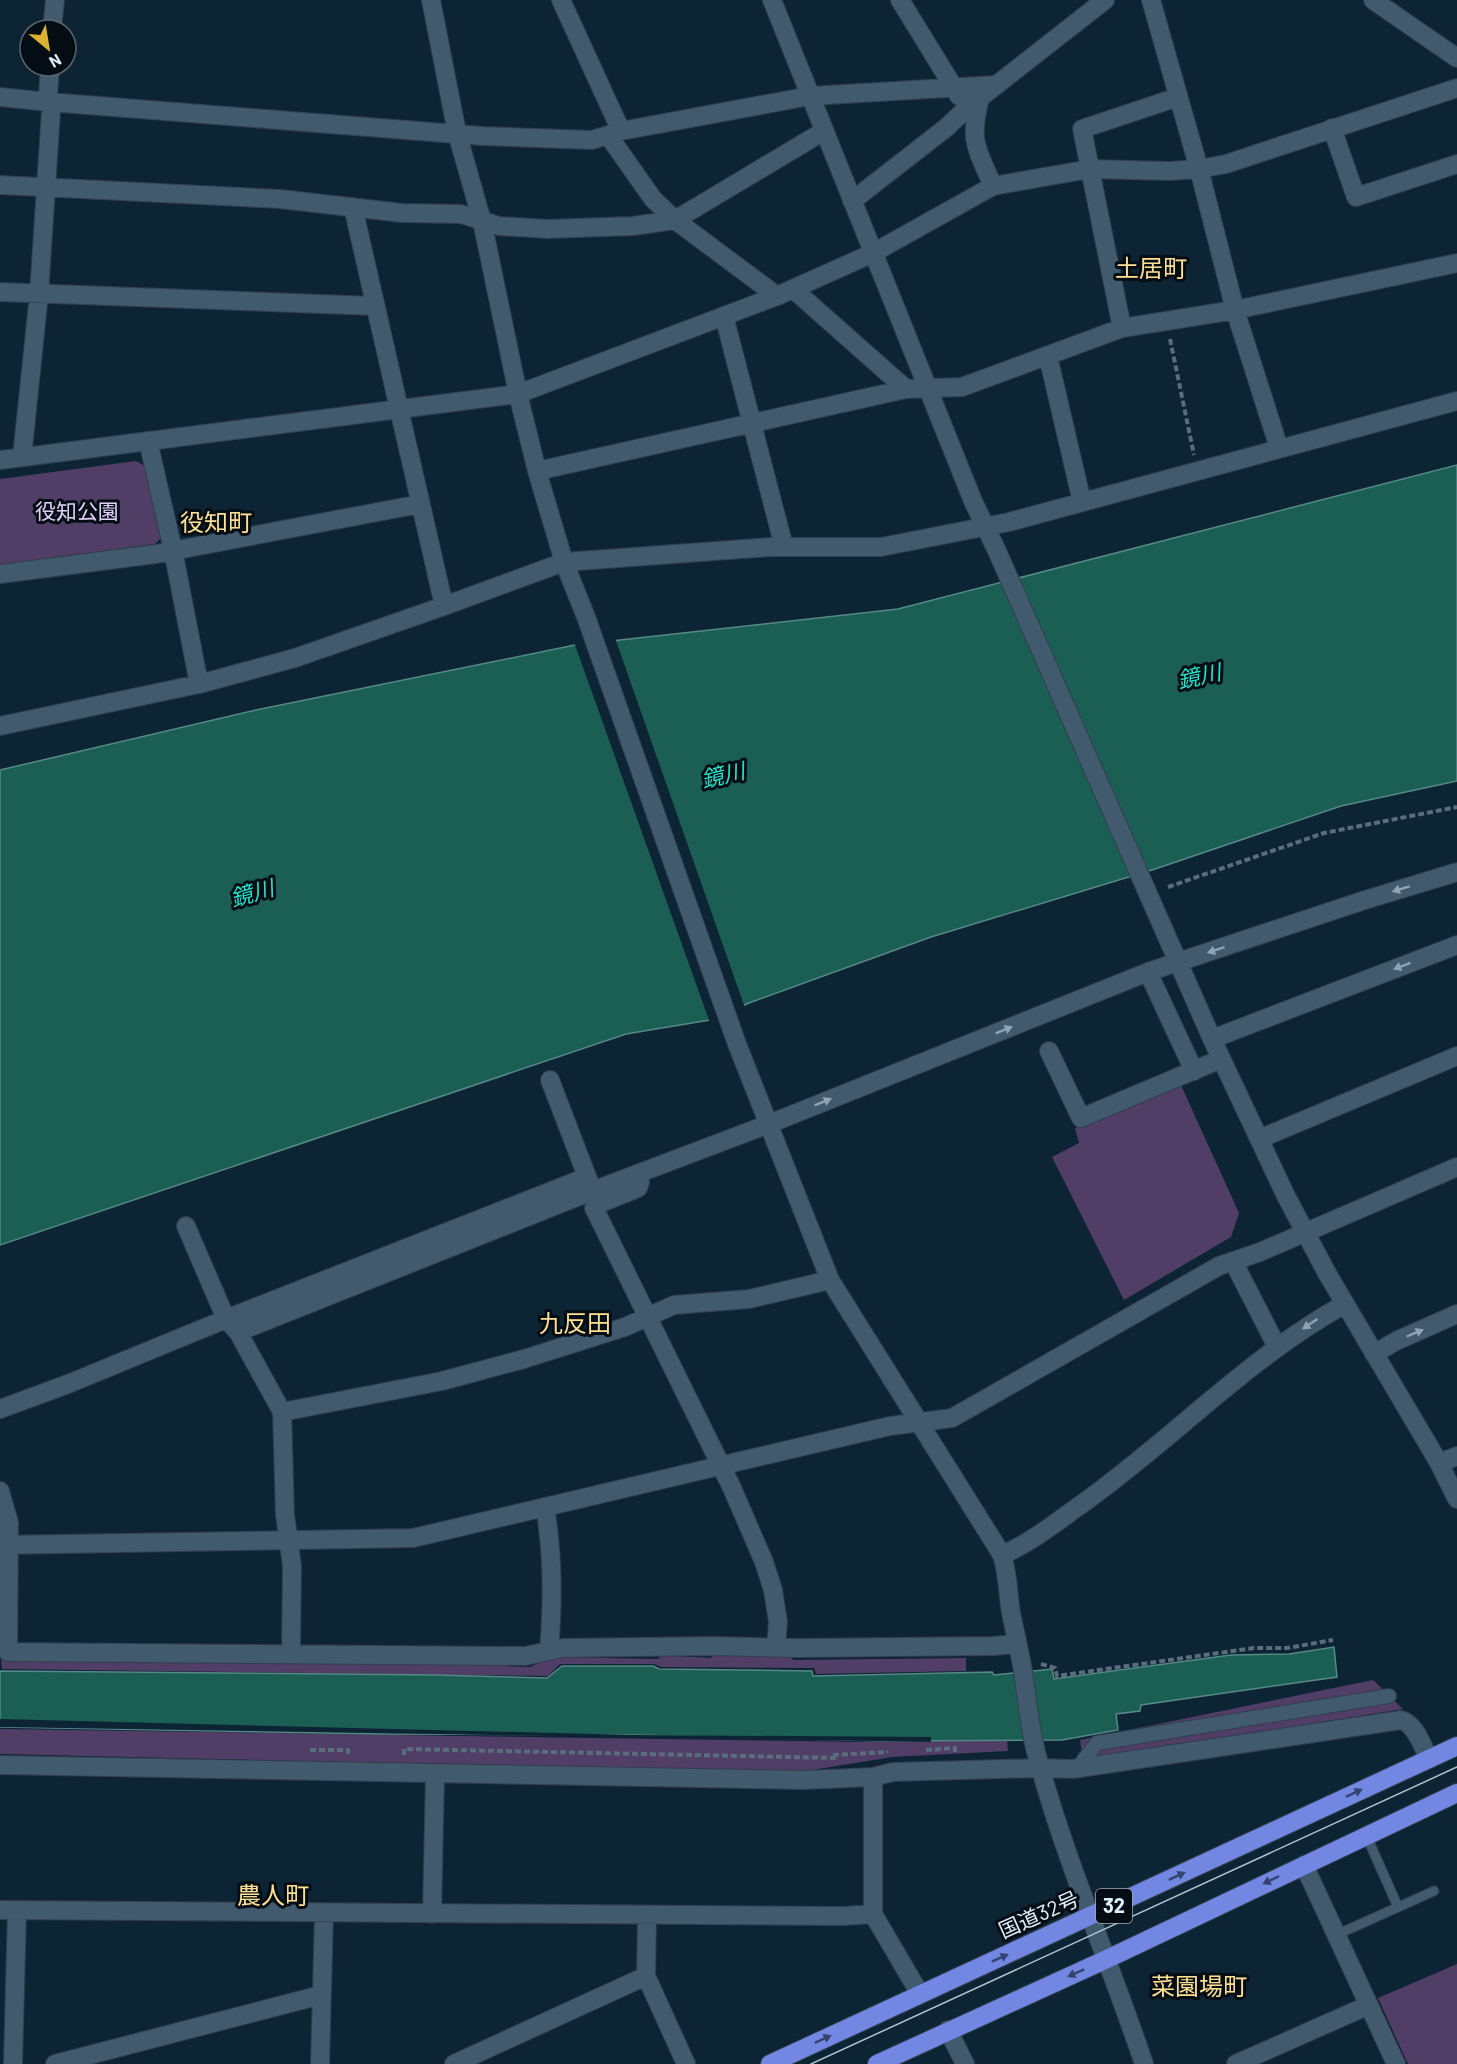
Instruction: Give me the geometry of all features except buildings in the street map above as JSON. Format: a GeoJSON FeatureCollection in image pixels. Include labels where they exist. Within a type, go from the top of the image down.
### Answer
{"type":"FeatureCollection","features":[{"type":"Feature","properties":{"kind":"highway","name":"国道32号"},"geometry":{"type":"LineString","coordinates":[[770,2064],[1457,1746]]}},
{"type":"Feature","properties":{"kind":"highway","name":"32"},"geometry":{"type":"LineString","coordinates":[[877,2064],[1107,1959],[1457,1793]]}},
{"type":"Feature","properties":{"kind":"street"},"geometry":{"type":"LineString","coordinates":[[53,18],[55,0]]}},
{"type":"Feature","properties":{"kind":"street"},"geometry":{"type":"LineString","coordinates":[[431,0],[457,134],[482,221],[518,394],[537,471],[564,562],[586,617],[737,1044],[830,1280],[1002,1555],[1006,1566],[1017,1644],[1032,1666],[1034,1744],[1040,1768],[1090,1917],[1144,2064]]}},
{"type":"Feature","properties":{"kind":"street"},"geometry":{"type":"LineString","coordinates":[[561,0],[615,133],[653,199],[675,220],[785,293],[906,389]]}},
{"type":"Feature","properties":{"kind":"street"},"geometry":{"type":"LineString","coordinates":[[772,0],[973,501],[1221,1059],[1305,1231],[1344,1304],[1439,1463],[1457,1499]]}},
{"type":"Feature","properties":{"kind":"street"},"geometry":{"type":"LineString","coordinates":[[900,0],[954,88],[973,103],[975,143],[993,186]]}},
{"type":"Feature","properties":{"kind":"street"},"geometry":{"type":"LineString","coordinates":[[852,201],[1105,0]]}},
{"type":"Feature","properties":{"kind":"street"},"geometry":{"type":"LineString","coordinates":[[1151,0],[1199,169],[1235,310],[1279,448]]}},
{"type":"Feature","properties":{"kind":"street"},"geometry":{"type":"LineString","coordinates":[[1373,0],[1457,58]]}},
{"type":"Feature","properties":{"kind":"street"},"geometry":{"type":"LineString","coordinates":[[22,457],[39,294],[51,111],[48,95],[49,78]]}},
{"type":"Feature","properties":{"kind":"street"},"geometry":{"type":"LineString","coordinates":[[0,96],[49,102],[457,134],[592,140],[615,133],[810,96],[997,85]]}},
{"type":"Feature","properties":{"kind":"street"},"geometry":{"type":"LineString","coordinates":[[0,460],[518,394],[785,293],[873,253],[993,186],[1090,169],[1169,171],[1226,164],[1457,88]]}},
{"type":"Feature","properties":{"kind":"street"},"geometry":{"type":"LineString","coordinates":[[1122,328],[1082,129],[1178,96]]}},
{"type":"Feature","properties":{"kind":"street"},"geometry":{"type":"LineString","coordinates":[[947,127],[975,143]]}},
{"type":"Feature","properties":{"kind":"street"},"geometry":{"type":"LineString","coordinates":[[1332,128],[1356,197],[1457,164]]}},
{"type":"Feature","properties":{"kind":"street"},"geometry":{"type":"LineString","coordinates":[[0,185],[280,199],[402,213],[460,214],[499,226],[547,229],[633,226],[675,220],[824,131]]}},
{"type":"Feature","properties":{"kind":"street"},"geometry":{"type":"LineString","coordinates":[[353,207],[444,606]]}},
{"type":"Feature","properties":{"kind":"street"},"geometry":{"type":"LineString","coordinates":[[537,471],[906,389],[962,387],[1122,328],[1235,310],[1457,263]]}},
{"type":"Feature","properties":{"kind":"street"},"geometry":{"type":"LineString","coordinates":[[0,292],[375,306]]}},
{"type":"Feature","properties":{"kind":"street"},"geometry":{"type":"LineString","coordinates":[[724,316],[784,547]]}},
{"type":"Feature","properties":{"kind":"street"},"geometry":{"type":"LineString","coordinates":[[1048,356],[1082,502]]}},
{"type":"Feature","properties":{"kind":"street"},"geometry":{"type":"LineString","coordinates":[[0,726],[199,684],[295,658],[564,562],[784,547],[880,547],[986,528],[1457,400]]}},
{"type":"Feature","properties":{"kind":"street"},"geometry":{"type":"LineString","coordinates":[[148,441],[173,550],[199,684]]}},
{"type":"Feature","properties":{"kind":"street"},"geometry":{"type":"LineString","coordinates":[[0,574],[173,550],[420,504]]}},
{"type":"Feature","properties":{"kind":"street"},"geometry":{"type":"LineString","coordinates":[[0,1409],[232,1325],[241,1311],[590,1184],[639,1174],[1142,975],[1365,900],[1457,872]]}},
{"type":"Feature","properties":{"kind":"street"},"geometry":{"type":"LineString","coordinates":[[1212,1039],[1457,945]]}},
{"type":"Feature","properties":{"kind":"street"},"geometry":{"type":"LineString","coordinates":[[1142,975],[1194,1071]]}},
{"type":"Feature","properties":{"kind":"street"},"geometry":{"type":"LineString","coordinates":[[1048,1051],[1081,1118],[1221,1059]]}},
{"type":"Feature","properties":{"kind":"street"},"geometry":{"type":"LineString","coordinates":[[1259,1139],[1457,1056]]}},
{"type":"Feature","properties":{"kind":"street"},"geometry":{"type":"LineString","coordinates":[[550,1080],[590,1184]]}},
{"type":"Feature","properties":{"kind":"street"},"geometry":{"type":"LineString","coordinates":[[5,1545],[413,1538],[890,1426],[921,1424],[952,1418],[1219,1266],[1260,1252],[1457,1167]]}},
{"type":"Feature","properties":{"kind":"street"},"geometry":{"type":"LineString","coordinates":[[639,1174],[638,1188],[594,1208],[720,1466],[771,1578],[778,1622],[776,1647]]}},
{"type":"Feature","properties":{"kind":"street"},"geometry":{"type":"LineString","coordinates":[[186,1226],[222,1312],[232,1325],[282,1412],[285,1515],[292,1566],[291,1653]]}},
{"type":"Feature","properties":{"kind":"street"},"geometry":{"type":"LineString","coordinates":[[1233,1261],[1277,1347]]}},
{"type":"Feature","properties":{"kind":"street"},"geometry":{"type":"LineString","coordinates":[[282,1412],[442,1381],[625,1327],[674,1305],[749,1299],[830,1280]]}},
{"type":"Feature","properties":{"kind":"street"},"geometry":{"type":"LineString","coordinates":[[1002,1555],[1024,1545],[1105,1488],[1277,1347],[1344,1304]]}},
{"type":"Feature","properties":{"kind":"street"},"geometry":{"type":"LineString","coordinates":[[1374,1354],[1399,1339],[1457,1314]]}},
{"type":"Feature","properties":{"kind":"street"},"geometry":{"type":"LineString","coordinates":[[1439,1463],[1457,1456]]}},
{"type":"Feature","properties":{"kind":"street"},"geometry":{"type":"LineString","coordinates":[[0,1491],[9,1523],[5,1545],[8,1652],[525,1656],[563,1648],[1017,1644]]}},
{"type":"Feature","properties":{"kind":"street"},"geometry":{"type":"LineString","coordinates":[[545,1507],[550,1538],[551,1628],[549,1650]]}},
{"type":"Feature","properties":{"kind":"street"},"geometry":{"type":"LineString","coordinates":[[1083,1761],[1097,1743],[1389,1696]]}},
{"type":"Feature","properties":{"kind":"street"},"geometry":{"type":"LineString","coordinates":[[0,1765],[804,1780],[873,1776],[893,1772],[1073,1769],[1401,1720],[1407,1722],[1413,1729],[1430,1759]]}},
{"type":"Feature","properties":{"kind":"street"},"geometry":{"type":"LineString","coordinates":[[432,1914],[435,1774]]}},
{"type":"Feature","properties":{"kind":"street"},"geometry":{"type":"LineString","coordinates":[[873,1776],[873,1914],[920,1994]]}},
{"type":"Feature","properties":{"kind":"street"},"geometry":{"type":"LineString","coordinates":[[1304,1865],[1396,2064]]}},
{"type":"Feature","properties":{"kind":"street"},"geometry":{"type":"LineString","coordinates":[[13,2064],[7,1992],[9,1910],[647,1916],[873,1914]]}},
{"type":"Feature","properties":{"kind":"street"},"geometry":{"type":"LineString","coordinates":[[320,2064],[324,1914]]}},
{"type":"Feature","properties":{"kind":"street"},"geometry":{"type":"LineString","coordinates":[[647,1916],[646,1976],[686,2064]]}},
{"type":"Feature","properties":{"kind":"street"},"geometry":{"type":"LineString","coordinates":[[454,2064],[646,1976]]}},
{"type":"Feature","properties":{"kind":"street"},"geometry":{"type":"LineString","coordinates":[[55,2064],[321,1995]]}},
{"type":"Feature","properties":{"kind":"street"},"geometry":{"type":"LineString","coordinates":[[1246,2062],[1369,2005]]}},
{"type":"Feature","properties":{"kind":"street"},"geometry":{"type":"LineString","coordinates":[[948,2030],[965,2064]]}},
{"type":"Feature","properties":{"kind":"lane"},"geometry":{"type":"LineString","coordinates":[[1366,1835],[1398,1907]]}},
{"type":"Feature","properties":{"kind":"lane"},"geometry":{"type":"LineString","coordinates":[[1336,1935],[1434,1891]]}},
{"type":"Feature","properties":{"kind":"path"},"geometry":{"type":"LineString","coordinates":[[1167,321],[1198,470]]}},
{"type":"Feature","properties":{"kind":"path"},"geometry":{"type":"LineString","coordinates":[[1168,887],[1324,833],[1457,807]]}},
{"type":"Feature","properties":{"kind":"path"},"geometry":{"type":"LineString","coordinates":[[1032,1666],[1055,1668],[1057,1676],[1254,1648],[1287,1648],[1333,1640]]}},
{"type":"Feature","properties":{"kind":"path"},"geometry":{"type":"LineString","coordinates":[[393,1755],[404,1755],[404,1749],[814,1756],[859,1759]]}},
{"type":"Feature","properties":{"kind":"path"},"geometry":{"type":"LineString","coordinates":[[301,1750],[348,1750],[348,1755],[359,1755]]}},
{"type":"Feature","properties":{"kind":"green space","name":"役知公園"},"geometry":{"type":"Polygon","coordinates":[[[136,461],[145,466],[161,538],[155,544],[0,565],[0,479],[136,461]]]}},
{"type":"Feature","properties":{"kind":"green space"},"geometry":{"type":"Polygon","coordinates":[[[1180,1083],[1239,1213],[1231,1237],[1124,1300],[1052,1157],[1079,1143],[1075,1128],[1180,1083]]]}},
{"type":"Feature","properties":{"kind":"green space"},"geometry":{"type":"Polygon","coordinates":[[[714,1652],[791,1655],[793,1660],[966,1658],[966,1671],[816,1674],[814,1668],[560,1664],[548,1676],[2,1669],[1,1660],[310,1660],[530,1667],[551,1657],[658,1659],[661,1655],[711,1658],[714,1652]]]}},
{"type":"Feature","properties":{"kind":"green space"},"geometry":{"type":"Polygon","coordinates":[[[1373,1680],[1403,1709],[1083,1760],[1080,1740],[1373,1680]]]}},
{"type":"Feature","properties":{"kind":"green space"},"geometry":{"type":"Polygon","coordinates":[[[0,1729],[862,1742],[1007,1740],[1008,1751],[892,1757],[812,1770],[731,1771],[0,1754],[0,1729]]]}},
{"type":"Feature","properties":{"kind":"green space"},"geometry":{"type":"Polygon","coordinates":[[[1457,1964],[1457,2064],[1408,2064],[1378,1998],[1457,1964]]]}},
{"type":"Feature","properties":{"kind":"water","name":"鏡川"},"geometry":{"type":"Polygon","coordinates":[[[1457,465],[1457,781],[1341,806],[1155,869],[931,937],[749,1003],[710,1020],[626,1034],[0,1245],[0,770],[256,710],[575,645],[898,609],[1457,465]]]}},
{"type":"Feature","properties":{"kind":"water"},"geometry":{"type":"Polygon","coordinates":[[[1334,1647],[1337,1677],[1141,1705],[1140,1711],[1116,1714],[1118,1730],[1062,1740],[883,1741],[633,1735],[382,1734],[0,1727],[0,1671],[547,1678],[562,1666],[653,1666],[659,1669],[812,1671],[813,1676],[992,1672],[994,1675],[1052,1669],[1054,1679],[1231,1655],[1289,1654],[1334,1647]]]}},
{"type":"Feature","properties":{"kind":"pier"},"geometry":{"type":"Polygon","coordinates":[[[615,638],[745,1008],[710,1023],[574,642],[615,638]]]}},
{"type":"Feature","properties":{"kind":"pier"},"geometry":{"type":"Polygon","coordinates":[[[0,1719],[633,1735],[931,1737],[931,1742],[0,1727],[0,1719]]]}},
{"type":"Feature","properties":{"kind":"tram line"},"geometry":{"type":"LineString","coordinates":[[811,2064],[1457,1767]]}},
{"type":"Feature","properties":{"kind":"district","name":"土居町"},"geometry":{"type":"Point","coordinates":[1151,269]}},
{"type":"Feature","properties":{"kind":"district","name":"役知町"},"geometry":{"type":"Point","coordinates":[216,523]}},
{"type":"Feature","properties":{"kind":"district","name":"九反田"},"geometry":{"type":"Point","coordinates":[575,1324]}},
{"type":"Feature","properties":{"kind":"district","name":"農人町"},"geometry":{"type":"Point","coordinates":[273,1896]}},
{"type":"Feature","properties":{"kind":"district","name":"菜園場町"},"geometry":{"type":"Point","coordinates":[1199,1987]}}]}
